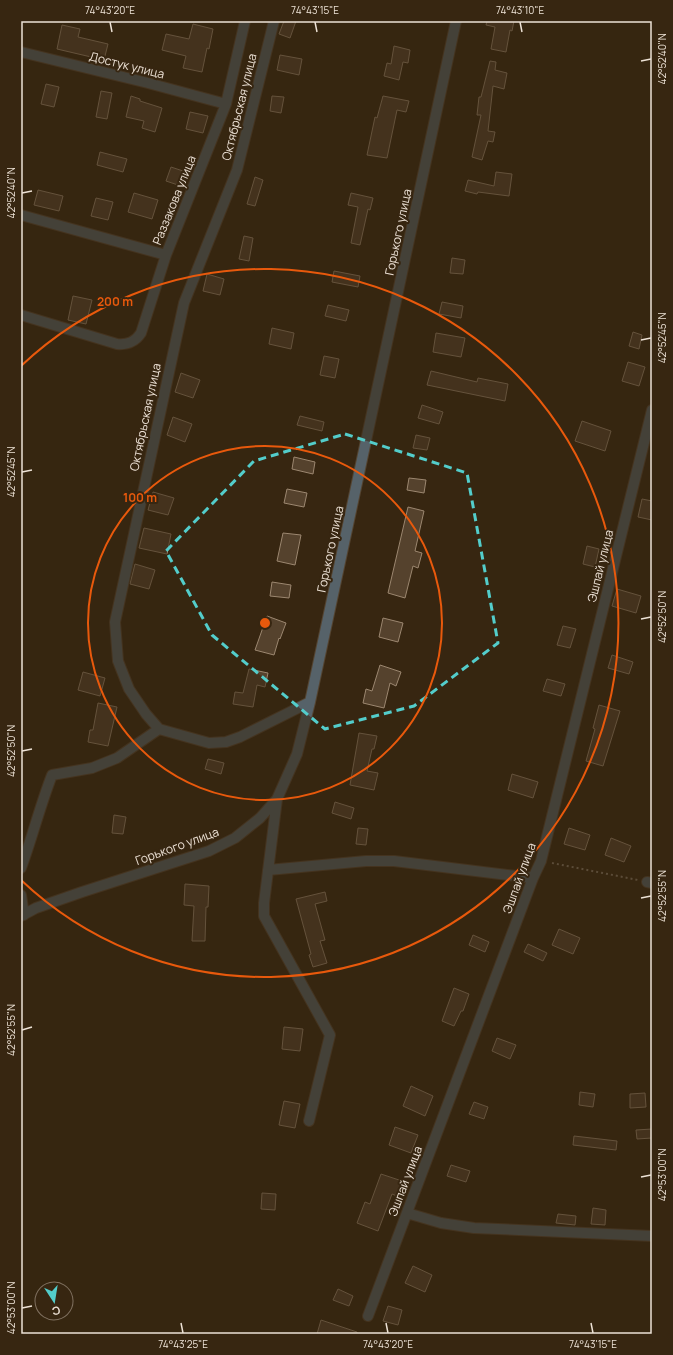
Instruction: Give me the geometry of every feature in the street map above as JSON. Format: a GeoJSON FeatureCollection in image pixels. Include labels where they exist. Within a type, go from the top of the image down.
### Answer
{"type":"FeatureCollection","features":[{"type":"Feature","properties":{"kind":"street","name":"Раззакова улица"},"geometry":{"type":"LineString","coordinates":[[21,215],[166,255],[226,104],[245,21]]}},
{"type":"Feature","properties":{"kind":"street","name":"Октябрьская улица"},"geometry":{"type":"LineString","coordinates":[[159,729],[129,690],[118,661],[115,622],[184,303],[237,170],[274,21]]}},
{"type":"Feature","properties":{"kind":"street","name":"Горького улица"},"geometry":{"type":"LineString","coordinates":[[22,915],[36,908],[82,892],[209,851],[235,838],[260,818],[276,799],[297,754],[310,702],[456,21]]}},
{"type":"Feature","properties":{"kind":"street","name":"Достук улица"},"geometry":{"type":"LineString","coordinates":[[21,52],[226,104]]}},
{"type":"Feature","properties":{"kind":"street"},"geometry":{"type":"LineString","coordinates":[[21,315],[117,344],[123,345],[133,341],[141,333],[166,255]]}},
{"type":"Feature","properties":{"kind":"street","name":"Эшпай улица"},"geometry":{"type":"LineString","coordinates":[[368,1316],[533,878],[541,861],[652,410]]}},
{"type":"Feature","properties":{"kind":"street"},"geometry":{"type":"LineString","coordinates":[[21,868],[33,837],[42,801],[52,775],[92,768],[117,758],[159,729],[209,742],[226,742],[240,737],[310,702]]}},
{"type":"Feature","properties":{"kind":"street"},"geometry":{"type":"LineString","coordinates":[[276,799],[264,903],[264,916],[330,1035],[309,1121]]}},
{"type":"Feature","properties":{"kind":"street"},"geometry":{"type":"LineString","coordinates":[[268,870],[366,861],[394,861],[533,878]]}},
{"type":"Feature","properties":{"kind":"street"},"geometry":{"type":"LineString","coordinates":[[21,895],[22,915]]}},
{"type":"Feature","properties":{"kind":"street"},"geometry":{"type":"LineString","coordinates":[[407,1213],[441,1223],[474,1228],[652,1236]]}},
{"type":"Feature","properties":{"kind":"path"},"geometry":{"type":"LineString","coordinates":[[541,861],[649,883]]}},
{"type":"Feature","properties":{"kind":"highlighted area"},"geometry":{"type":"Polygon","coordinates":[[[345,434],[467,473],[498,643],[414,706],[325,729],[212,635],[166,551],[254,461],[345,434]]]}},
{"type":"Feature","properties":{"kind":"building"},"geometry":{"type":"Polygon","coordinates":[[[284,21],[296,21],[290,38],[279,34],[284,21]]]}},
{"type":"Feature","properties":{"kind":"building"},"geometry":{"type":"Polygon","coordinates":[[[487,21],[514,21],[512,31],[510,30],[506,52],[491,49],[495,27],[486,25],[487,21]]]}},
{"type":"Feature","properties":{"kind":"building"},"geometry":{"type":"Polygon","coordinates":[[[193,24],[213,29],[202,72],[183,68],[186,56],[162,50],[166,34],[189,39],[193,24]]]}},
{"type":"Feature","properties":{"kind":"building"},"geometry":{"type":"Polygon","coordinates":[[[62,25],[80,29],[78,37],[108,44],[104,60],[57,49],[62,25]]]}},
{"type":"Feature","properties":{"kind":"building"},"geometry":{"type":"Polygon","coordinates":[[[394,46],[410,50],[408,63],[403,62],[399,80],[384,76],[387,63],[391,64],[394,46]]]}},
{"type":"Feature","properties":{"kind":"building"},"geometry":{"type":"Polygon","coordinates":[[[280,55],[302,59],[299,75],[277,70],[280,55]]]}},
{"type":"Feature","properties":{"kind":"building"},"geometry":{"type":"Polygon","coordinates":[[[490,61],[496,62],[495,70],[507,73],[504,89],[493,86],[488,131],[495,132],[493,142],[488,141],[482,160],[472,157],[481,115],[477,115],[479,97],[481,97],[490,61]]]}},
{"type":"Feature","properties":{"kind":"building"},"geometry":{"type":"Polygon","coordinates":[[[46,84],[59,87],[54,107],[41,104],[46,84]]]}},
{"type":"Feature","properties":{"kind":"building"},"geometry":{"type":"Polygon","coordinates":[[[101,91],[112,93],[107,119],[96,117],[101,91]]]}},
{"type":"Feature","properties":{"kind":"building"},"geometry":{"type":"Polygon","coordinates":[[[131,96],[140,99],[140,101],[162,108],[155,132],[142,128],[144,121],[126,117],[131,96]]]}},
{"type":"Feature","properties":{"kind":"building"},"geometry":{"type":"Polygon","coordinates":[[[272,96],[284,97],[281,113],[270,111],[272,96]]]}},
{"type":"Feature","properties":{"kind":"building"},"geometry":{"type":"Polygon","coordinates":[[[383,96],[409,101],[406,112],[397,110],[387,158],[367,155],[375,117],[377,118],[383,96]]]}},
{"type":"Feature","properties":{"kind":"building"},"geometry":{"type":"Polygon","coordinates":[[[190,112],[208,116],[203,133],[186,129],[190,112]]]}},
{"type":"Feature","properties":{"kind":"building"},"geometry":{"type":"Polygon","coordinates":[[[100,152],[127,159],[123,172],[97,165],[100,152]]]}},
{"type":"Feature","properties":{"kind":"building"},"geometry":{"type":"Polygon","coordinates":[[[171,167],[186,172],[181,186],[166,181],[171,167]]]}},
{"type":"Feature","properties":{"kind":"building"},"geometry":{"type":"Polygon","coordinates":[[[496,172],[512,174],[509,196],[478,192],[477,194],[465,191],[468,180],[494,186],[496,172]]]}},
{"type":"Feature","properties":{"kind":"building"},"geometry":{"type":"Polygon","coordinates":[[[255,177],[263,180],[255,206],[247,204],[255,177]]]}},
{"type":"Feature","properties":{"kind":"building"},"geometry":{"type":"Polygon","coordinates":[[[38,190],[63,196],[59,211],[34,205],[38,190]]]}},
{"type":"Feature","properties":{"kind":"building"},"geometry":{"type":"Polygon","coordinates":[[[134,193],[158,200],[152,219],[128,212],[134,193]]]}},
{"type":"Feature","properties":{"kind":"building"},"geometry":{"type":"Polygon","coordinates":[[[351,193],[373,198],[370,210],[368,209],[360,245],[351,243],[358,207],[348,205],[351,193]]]}},
{"type":"Feature","properties":{"kind":"building"},"geometry":{"type":"Polygon","coordinates":[[[96,198],[113,202],[108,220],[91,216],[96,198]]]}},
{"type":"Feature","properties":{"kind":"building"},"geometry":{"type":"Polygon","coordinates":[[[244,236],[253,238],[249,261],[239,259],[244,236]]]}},
{"type":"Feature","properties":{"kind":"building"},"geometry":{"type":"Polygon","coordinates":[[[452,258],[465,260],[463,274],[450,273],[452,258]]]}},
{"type":"Feature","properties":{"kind":"building"},"geometry":{"type":"Polygon","coordinates":[[[334,271],[360,276],[358,287],[332,282],[334,271]]]}},
{"type":"Feature","properties":{"kind":"building"},"geometry":{"type":"Polygon","coordinates":[[[207,274],[224,279],[220,295],[203,291],[207,274]]]}},
{"type":"Feature","properties":{"kind":"building"},"geometry":{"type":"Polygon","coordinates":[[[73,296],[92,300],[86,324],[68,320],[73,296]]]}},
{"type":"Feature","properties":{"kind":"building"},"geometry":{"type":"Polygon","coordinates":[[[442,302],[463,306],[461,318],[439,314],[442,302]]]}},
{"type":"Feature","properties":{"kind":"building"},"geometry":{"type":"Polygon","coordinates":[[[328,305],[349,310],[346,321],[325,316],[328,305]]]}},
{"type":"Feature","properties":{"kind":"building"},"geometry":{"type":"Polygon","coordinates":[[[272,328],[294,333],[291,349],[269,344],[272,328]]]}},
{"type":"Feature","properties":{"kind":"building"},"geometry":{"type":"Polygon","coordinates":[[[633,332],[642,335],[639,349],[629,346],[633,332]]]}},
{"type":"Feature","properties":{"kind":"building"},"geometry":{"type":"Polygon","coordinates":[[[436,333],[465,338],[461,357],[433,352],[436,333]]]}},
{"type":"Feature","properties":{"kind":"building"},"geometry":{"type":"Polygon","coordinates":[[[324,356],[339,359],[335,378],[320,375],[324,356]]]}},
{"type":"Feature","properties":{"kind":"building"},"geometry":{"type":"Polygon","coordinates":[[[628,362],[645,367],[639,386],[622,381],[628,362]]]}},
{"type":"Feature","properties":{"kind":"building"},"geometry":{"type":"Polygon","coordinates":[[[431,371],[477,382],[478,378],[508,384],[505,401],[427,385],[431,371]]]}},
{"type":"Feature","properties":{"kind":"building"},"geometry":{"type":"Polygon","coordinates":[[[181,373],[200,380],[193,398],[175,392],[181,373]]]}},
{"type":"Feature","properties":{"kind":"building"},"geometry":{"type":"Polygon","coordinates":[[[422,405],[443,412],[439,424],[418,418],[422,405]]]}},
{"type":"Feature","properties":{"kind":"building"},"geometry":{"type":"Polygon","coordinates":[[[300,416],[324,422],[322,431],[297,425],[300,416]]]}},
{"type":"Feature","properties":{"kind":"building"},"geometry":{"type":"Polygon","coordinates":[[[173,417],[192,424],[185,442],[167,435],[173,417]]]}},
{"type":"Feature","properties":{"kind":"building"},"geometry":{"type":"Polygon","coordinates":[[[582,421],[611,431],[605,451],[575,441],[582,421]]]}},
{"type":"Feature","properties":{"kind":"building"},"geometry":{"type":"Polygon","coordinates":[[[416,435],[430,438],[427,450],[413,448],[416,435]]]}},
{"type":"Feature","properties":{"kind":"building"},"geometry":{"type":"Polygon","coordinates":[[[294,457],[315,462],[313,474],[292,469],[294,457]]]}},
{"type":"Feature","properties":{"kind":"building"},"geometry":{"type":"Polygon","coordinates":[[[409,478],[426,480],[424,493],[407,490],[409,478]]]}},
{"type":"Feature","properties":{"kind":"building"},"geometry":{"type":"Polygon","coordinates":[[[287,489],[307,493],[304,507],[284,503],[287,489]]]}},
{"type":"Feature","properties":{"kind":"building"},"geometry":{"type":"Polygon","coordinates":[[[153,492],[174,498],[168,515],[148,510],[153,492]]]}},
{"type":"Feature","properties":{"kind":"building"},"geometry":{"type":"Polygon","coordinates":[[[642,499],[652,501],[652,520],[638,517],[642,499]]]}},
{"type":"Feature","properties":{"kind":"building"},"geometry":{"type":"Polygon","coordinates":[[[408,507],[424,511],[415,551],[422,553],[418,568],[413,566],[405,598],[388,593],[408,507]]]}},
{"type":"Feature","properties":{"kind":"building"},"geometry":{"type":"Polygon","coordinates":[[[144,528],[171,534],[167,554],[139,548],[144,528]]]}},
{"type":"Feature","properties":{"kind":"building"},"geometry":{"type":"Polygon","coordinates":[[[283,533],[301,535],[295,565],[277,561],[283,533]]]}},
{"type":"Feature","properties":{"kind":"building"},"geometry":{"type":"Polygon","coordinates":[[[587,546],[599,549],[595,567],[583,564],[587,546]]]}},
{"type":"Feature","properties":{"kind":"building"},"geometry":{"type":"Polygon","coordinates":[[[135,564],[155,570],[149,589],[130,584],[135,564]]]}},
{"type":"Feature","properties":{"kind":"building"},"geometry":{"type":"Polygon","coordinates":[[[272,582],[291,585],[289,598],[270,596],[272,582]]]}},
{"type":"Feature","properties":{"kind":"building"},"geometry":{"type":"Polygon","coordinates":[[[617,589],[641,596],[636,613],[612,606],[617,589]]]}},
{"type":"Feature","properties":{"kind":"building"},"geometry":{"type":"Polygon","coordinates":[[[267,616],[286,623],[280,639],[279,638],[274,655],[255,650],[267,616]]]}},
{"type":"Feature","properties":{"kind":"building"},"geometry":{"type":"Polygon","coordinates":[[[383,618],[403,623],[398,642],[379,637],[383,618]]]}},
{"type":"Feature","properties":{"kind":"building"},"geometry":{"type":"Polygon","coordinates":[[[563,626],[576,629],[570,648],[557,645],[563,626]]]}},
{"type":"Feature","properties":{"kind":"building"},"geometry":{"type":"Polygon","coordinates":[[[612,655],[633,662],[629,674],[608,668],[612,655]]]}},
{"type":"Feature","properties":{"kind":"building"},"geometry":{"type":"Polygon","coordinates":[[[380,665],[401,672],[396,686],[390,683],[384,708],[363,703],[366,689],[372,691],[380,665]]]}},
{"type":"Feature","properties":{"kind":"building"},"geometry":{"type":"Polygon","coordinates":[[[249,669],[268,673],[265,687],[257,685],[253,707],[233,704],[235,692],[243,693],[249,669]]]}},
{"type":"Feature","properties":{"kind":"building"},"geometry":{"type":"Polygon","coordinates":[[[83,672],[105,678],[100,696],[78,690],[83,672]]]}},
{"type":"Feature","properties":{"kind":"building"},"geometry":{"type":"Polygon","coordinates":[[[547,679],[565,684],[561,696],[543,691],[547,679]]]}},
{"type":"Feature","properties":{"kind":"building"},"geometry":{"type":"Polygon","coordinates":[[[98,703],[117,707],[108,746],[88,742],[90,730],[93,730],[98,703]]]}},
{"type":"Feature","properties":{"kind":"building"},"geometry":{"type":"Polygon","coordinates":[[[599,705],[620,711],[603,766],[586,761],[595,729],[593,728],[599,705]]]}},
{"type":"Feature","properties":{"kind":"building"},"geometry":{"type":"Polygon","coordinates":[[[359,733],[377,736],[374,749],[372,749],[367,771],[378,773],[374,790],[350,785],[359,733]]]}},
{"type":"Feature","properties":{"kind":"building"},"geometry":{"type":"Polygon","coordinates":[[[208,759],[224,763],[221,774],[205,769],[208,759]]]}},
{"type":"Feature","properties":{"kind":"building"},"geometry":{"type":"Polygon","coordinates":[[[512,774],[538,782],[533,798],[508,790],[512,774]]]}},
{"type":"Feature","properties":{"kind":"building"},"geometry":{"type":"Polygon","coordinates":[[[335,802],[354,808],[351,819],[332,813],[335,802]]]}},
{"type":"Feature","properties":{"kind":"building"},"geometry":{"type":"Polygon","coordinates":[[[114,815],[126,817],[123,834],[112,833],[114,815]]]}},
{"type":"Feature","properties":{"kind":"building"},"geometry":{"type":"Polygon","coordinates":[[[358,828],[368,829],[366,845],[356,844],[358,828]]]}},
{"type":"Feature","properties":{"kind":"building"},"geometry":{"type":"Polygon","coordinates":[[[569,828],[590,835],[585,850],[564,844],[569,828]]]}},
{"type":"Feature","properties":{"kind":"building"},"geometry":{"type":"Polygon","coordinates":[[[611,838],[631,846],[624,862],[605,855],[611,838]]]}},
{"type":"Feature","properties":{"kind":"building"},"geometry":{"type":"Polygon","coordinates":[[[185,884],[209,886],[208,907],[206,907],[205,941],[192,941],[194,906],[184,905],[185,884]]]}},
{"type":"Feature","properties":{"kind":"building"},"geometry":{"type":"Polygon","coordinates":[[[325,892],[327,901],[315,904],[325,940],[320,941],[327,963],[313,967],[309,955],[311,954],[296,899],[325,892]]]}},
{"type":"Feature","properties":{"kind":"building"},"geometry":{"type":"Polygon","coordinates":[[[559,929],[580,938],[573,954],[552,945],[559,929]]]}},
{"type":"Feature","properties":{"kind":"building"},"geometry":{"type":"Polygon","coordinates":[[[473,935],[489,942],[485,952],[469,945],[473,935]]]}},
{"type":"Feature","properties":{"kind":"building"},"geometry":{"type":"Polygon","coordinates":[[[528,944],[547,953],[543,961],[524,952],[528,944]]]}},
{"type":"Feature","properties":{"kind":"building"},"geometry":{"type":"Polygon","coordinates":[[[454,988],[469,994],[463,1011],[461,1011],[454,1026],[442,1021],[454,988]]]}},
{"type":"Feature","properties":{"kind":"building"},"geometry":{"type":"Polygon","coordinates":[[[284,1027],[303,1029],[300,1051],[282,1049],[284,1027]]]}},
{"type":"Feature","properties":{"kind":"building"},"geometry":{"type":"Polygon","coordinates":[[[497,1038],[516,1045],[510,1059],[492,1051],[497,1038]]]}},
{"type":"Feature","properties":{"kind":"building"},"geometry":{"type":"Polygon","coordinates":[[[411,1086],[433,1096],[425,1116],[403,1106],[411,1086]]]}},
{"type":"Feature","properties":{"kind":"building"},"geometry":{"type":"Polygon","coordinates":[[[580,1092],[595,1094],[593,1107],[579,1105],[580,1092]]]}},
{"type":"Feature","properties":{"kind":"building"},"geometry":{"type":"Polygon","coordinates":[[[645,1093],[646,1107],[630,1108],[630,1094],[645,1093]]]}},
{"type":"Feature","properties":{"kind":"building"},"geometry":{"type":"Polygon","coordinates":[[[284,1101],[300,1104],[295,1128],[279,1125],[284,1101]]]}},
{"type":"Feature","properties":{"kind":"building"},"geometry":{"type":"Polygon","coordinates":[[[474,1102],[488,1107],[484,1119],[469,1114],[474,1102]]]}},
{"type":"Feature","properties":{"kind":"building"},"geometry":{"type":"Polygon","coordinates":[[[395,1127],[418,1135],[411,1153],[389,1145],[395,1127]]]}},
{"type":"Feature","properties":{"kind":"building"},"geometry":{"type":"Polygon","coordinates":[[[652,1129],[652,1138],[637,1139],[636,1130],[652,1129]]]}},
{"type":"Feature","properties":{"kind":"building"},"geometry":{"type":"Polygon","coordinates":[[[574,1136],[617,1141],[616,1150],[573,1145],[574,1136]]]}},
{"type":"Feature","properties":{"kind":"building"},"geometry":{"type":"Polygon","coordinates":[[[451,1165],[470,1171],[466,1182],[447,1176],[451,1165]]]}},
{"type":"Feature","properties":{"kind":"building"},"geometry":{"type":"Polygon","coordinates":[[[381,1174],[402,1181],[397,1196],[392,1194],[378,1231],[357,1223],[365,1202],[370,1204],[381,1174]]]}},
{"type":"Feature","properties":{"kind":"building"},"geometry":{"type":"Polygon","coordinates":[[[262,1193],[276,1194],[275,1210],[261,1209],[262,1193]]]}},
{"type":"Feature","properties":{"kind":"building"},"geometry":{"type":"Polygon","coordinates":[[[593,1208],[606,1210],[605,1225],[591,1224],[593,1208]]]}},
{"type":"Feature","properties":{"kind":"building"},"geometry":{"type":"Polygon","coordinates":[[[558,1214],[576,1216],[575,1225],[556,1223],[558,1214]]]}},
{"type":"Feature","properties":{"kind":"building"},"geometry":{"type":"Polygon","coordinates":[[[413,1266],[432,1275],[425,1292],[405,1283],[413,1266]]]}},
{"type":"Feature","properties":{"kind":"building"},"geometry":{"type":"Polygon","coordinates":[[[338,1289],[353,1296],[349,1306],[333,1300],[338,1289]]]}},
{"type":"Feature","properties":{"kind":"building"},"geometry":{"type":"Polygon","coordinates":[[[388,1306],[402,1310],[398,1325],[383,1321],[388,1306]]]}},
{"type":"Feature","properties":{"kind":"building"},"geometry":{"type":"Polygon","coordinates":[[[321,1320],[357,1332],[357,1334],[317,1334],[321,1320]]]}}]}
